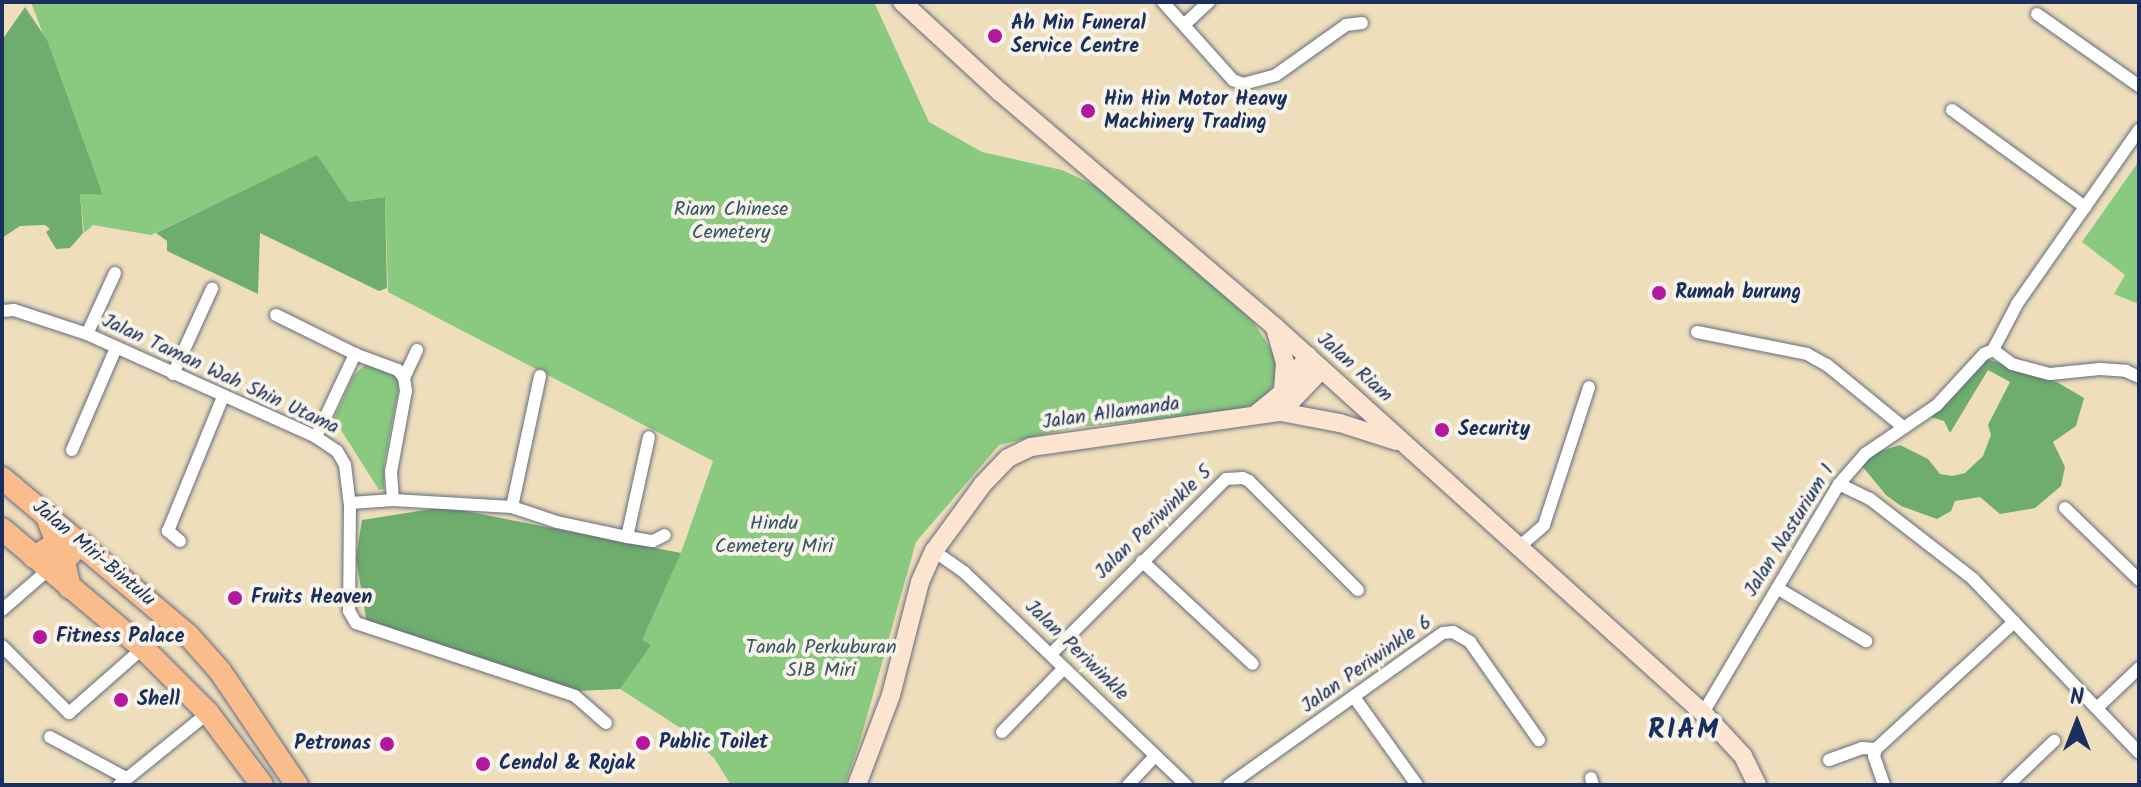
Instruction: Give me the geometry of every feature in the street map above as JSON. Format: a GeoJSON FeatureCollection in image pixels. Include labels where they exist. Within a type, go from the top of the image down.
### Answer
{"type":"FeatureCollection","features":[{"type":"Feature","properties":{"kind":"highway","name":"Jalan Miri-Bintulu"},"geometry":{"type":"LineString","coordinates":[[2,478],[188,635],[220,671],[297,785]]}},
{"type":"Feature","properties":{"kind":"highway"},"geometry":{"type":"LineString","coordinates":[[41,564],[57,543],[56,533],[46,514]]}},
{"type":"Feature","properties":{"kind":"highway","name":"Jalan Miri-Bintulu"},"geometry":{"type":"LineString","coordinates":[[2,529],[143,648],[208,713],[242,753],[262,785]]}},
{"type":"Feature","properties":{"kind":"highway"},"geometry":{"type":"LineString","coordinates":[[70,588],[64,561],[75,549],[85,546]]}},
{"type":"Feature","properties":{"kind":"main road","name":"Jalan Riam"},"geometry":{"type":"LineString","coordinates":[[902,2],[1000,92],[1315,362],[1703,713],[1743,756],[1757,785]]}},
{"type":"Feature","properties":{"kind":"main road"},"geometry":{"type":"LineString","coordinates":[[1274,326],[1285,362],[1283,392]]}},
{"type":"Feature","properties":{"kind":"main road"},"geometry":{"type":"LineString","coordinates":[[1252,417],[1315,362]]}},
{"type":"Feature","properties":{"kind":"main road"},"geometry":{"type":"LineString","coordinates":[[1315,362],[1281,412],[1340,423],[1406,444]]}},
{"type":"Feature","properties":{"kind":"main road","name":"Jalan Allamanda"},"geometry":{"type":"LineString","coordinates":[[857,785],[887,708],[920,582],[934,551],[983,484],[1008,458],[1031,447],[1281,412]]}},
{"type":"Feature","properties":{"kind":"street"},"geometry":{"type":"LineString","coordinates":[[1163,2],[1233,80],[1243,84],[1276,75],[1346,25],[1362,23]]}},
{"type":"Feature","properties":{"kind":"street"},"geometry":{"type":"LineString","coordinates":[[1185,24],[1209,2]]}},
{"type":"Feature","properties":{"kind":"street"},"geometry":{"type":"LineString","coordinates":[[2037,14],[2139,86]]}},
{"type":"Feature","properties":{"kind":"street"},"geometry":{"type":"LineString","coordinates":[[1952,110],[2085,207]]}},
{"type":"Feature","properties":{"kind":"street","name":"Jalan Nasturium 1"},"geometry":{"type":"LineString","coordinates":[[1703,713],[1839,484],[1865,454],[1937,405],[1984,354],[1993,350],[2017,304],[2139,130]]}},
{"type":"Feature","properties":{"kind":"street"},"geometry":{"type":"LineString","coordinates":[[87,334],[115,273]]}},
{"type":"Feature","properties":{"kind":"street"},"geometry":{"type":"LineString","coordinates":[[173,374],[212,289]]}},
{"type":"Feature","properties":{"kind":"street","name":"Jalan Taman Wah Shin Utama"},"geometry":{"type":"LineString","coordinates":[[2,311],[14,310],[87,334],[316,437],[337,451],[345,465],[350,503],[349,611],[356,623],[575,696],[606,723]]}},
{"type":"Feature","properties":{"kind":"street"},"geometry":{"type":"LineString","coordinates":[[276,315],[355,354],[398,370],[404,378],[406,391],[391,472],[393,500]]}},
{"type":"Feature","properties":{"kind":"street"},"geometry":{"type":"LineString","coordinates":[[1697,332],[1807,354],[1827,365],[1903,427]]}},
{"type":"Feature","properties":{"kind":"street"},"geometry":{"type":"LineString","coordinates":[[72,450],[116,348]]}},
{"type":"Feature","properties":{"kind":"street"},"geometry":{"type":"LineString","coordinates":[[404,378],[417,350]]}},
{"type":"Feature","properties":{"kind":"street"},"geometry":{"type":"LineString","coordinates":[[1993,350],[2012,364],[2050,374],[2100,369],[2126,371],[2139,377]]}},
{"type":"Feature","properties":{"kind":"street"},"geometry":{"type":"LineString","coordinates":[[316,437],[355,354]]}},
{"type":"Feature","properties":{"kind":"street"},"geometry":{"type":"LineString","coordinates":[[512,507],[540,376]]}},
{"type":"Feature","properties":{"kind":"street"},"geometry":{"type":"LineString","coordinates":[[1519,547],[1544,525],[1589,387]]}},
{"type":"Feature","properties":{"kind":"street"},"geometry":{"type":"LineString","coordinates":[[180,541],[168,531],[223,397]]}},
{"type":"Feature","properties":{"kind":"street"},"geometry":{"type":"LineString","coordinates":[[627,537],[649,437]]}},
{"type":"Feature","properties":{"kind":"street","name":"Jalan Periwinkle 5"},"geometry":{"type":"LineString","coordinates":[[1051,654],[1219,483],[1235,477],[1243,478],[1358,590]]}},
{"type":"Feature","properties":{"kind":"street"},"geometry":{"type":"LineString","coordinates":[[1839,484],[1870,499],[1962,570],[2139,753]]}},
{"type":"Feature","properties":{"kind":"street"},"geometry":{"type":"LineString","coordinates":[[350,503],[393,500],[512,507],[557,522],[627,537],[653,541],[665,535]]}},
{"type":"Feature","properties":{"kind":"street"},"geometry":{"type":"LineString","coordinates":[[2065,508],[2139,580]]}},
{"type":"Feature","properties":{"kind":"street","name":"Jalan Periwinkle"},"geometry":{"type":"LineString","coordinates":[[934,551],[964,572],[1186,785]]}},
{"type":"Feature","properties":{"kind":"street"},"geometry":{"type":"LineString","coordinates":[[1142,561],[1253,664]]}},
{"type":"Feature","properties":{"kind":"street"},"geometry":{"type":"LineString","coordinates":[[2,610],[41,564]]}},
{"type":"Feature","properties":{"kind":"street"},"geometry":{"type":"LineString","coordinates":[[1777,588],[1866,641]]}},
{"type":"Feature","properties":{"kind":"street"},"geometry":{"type":"LineString","coordinates":[[1884,785],[1874,756],[1876,749],[2014,622]]}},
{"type":"Feature","properties":{"kind":"street","name":"Jalan Periwinkle 6"},"geometry":{"type":"LineString","coordinates":[[1229,785],[1443,633],[1453,632],[1470,642],[1539,740]]}},
{"type":"Feature","properties":{"kind":"street"},"geometry":{"type":"LineString","coordinates":[[2,646],[69,713],[143,648]]}},
{"type":"Feature","properties":{"kind":"street"},"geometry":{"type":"LineString","coordinates":[[1002,732],[1064,668]]}},
{"type":"Feature","properties":{"kind":"street"},"geometry":{"type":"LineString","coordinates":[[2097,708],[2139,668]]}},
{"type":"Feature","properties":{"kind":"street"},"geometry":{"type":"LineString","coordinates":[[1354,697],[1417,785]]}},
{"type":"Feature","properties":{"kind":"street"},"geometry":{"type":"LineString","coordinates":[[50,737],[122,781],[208,713]]}},
{"type":"Feature","properties":{"kind":"street"},"geometry":{"type":"LineString","coordinates":[[2008,785],[2054,741]]}},
{"type":"Feature","properties":{"kind":"street"},"geometry":{"type":"LineString","coordinates":[[1829,760],[1862,748],[1876,749]]}},
{"type":"Feature","properties":{"kind":"street"},"geometry":{"type":"LineString","coordinates":[[1128,785],[1155,756]]}},
{"type":"Feature","properties":{"kind":"green space","name":"Riam Chinese Cemetery"},"geometry":{"type":"Polygon","coordinates":[[[31,2],[874,2],[929,122],[982,152],[1062,170],[1113,194],[1206,272],[1254,323],[1279,362],[1274,384],[1263,400],[1237,411],[1071,428],[999,445],[916,542],[845,785],[731,785],[714,758],[682,729],[620,689],[650,645],[641,641],[681,553],[713,461],[388,292],[385,197],[349,202],[317,156],[151,235],[93,225],[84,233],[80,194],[103,195],[31,2]]]}},
{"type":"Feature","properties":{"kind":"green space"},"geometry":{"type":"Polygon","coordinates":[[[25,7],[47,40],[103,195],[80,194],[83,233],[70,248],[56,249],[46,232],[50,229],[45,225],[20,226],[2,238],[2,40],[25,7]]]}},
{"type":"Feature","properties":{"kind":"green space"},"geometry":{"type":"Polygon","coordinates":[[[317,155],[349,202],[385,197],[387,288],[379,291],[260,233],[258,294],[167,251],[167,241],[156,233],[317,155]]]}},
{"type":"Feature","properties":{"kind":"green space"},"geometry":{"type":"Polygon","coordinates":[[[2139,161],[2139,304],[2114,294],[2125,275],[2082,242],[2139,161]]]}},
{"type":"Feature","properties":{"kind":"green space"},"geometry":{"type":"Polygon","coordinates":[[[1987,359],[2057,382],[2084,398],[2076,426],[2053,442],[2065,467],[2061,486],[2035,508],[2000,514],[1980,497],[1955,501],[1951,511],[1937,519],[1901,506],[1886,495],[1862,466],[1872,454],[1900,445],[1928,459],[1940,474],[1952,476],[1965,473],[1983,456],[1991,435],[1988,425],[2010,382],[1988,370],[1950,433],[1944,421],[1931,417],[1987,359]]]}},
{"type":"Feature","properties":{"kind":"green space"},"geometry":{"type":"Polygon","coordinates":[[[366,364],[394,375],[400,381],[384,464],[384,489],[379,490],[334,419],[354,375],[366,364]]]}},
{"type":"Feature","properties":{"kind":"green space"},"geometry":{"type":"Polygon","coordinates":[[[444,507],[681,553],[642,640],[651,645],[620,689],[578,691],[367,624],[356,558],[362,520],[444,507]]]}},
{"type":"Feature","properties":{"kind":"place","name":"Ah Min Funeral Service Centre"},"geometry":{"type":"Point","coordinates":[995,36]}},
{"type":"Feature","properties":{"kind":"place","name":"Hin Hin Motor Heavy Machinery Trading"},"geometry":{"type":"Point","coordinates":[1088,111]}},
{"type":"Feature","properties":{"kind":"place","name":"Rumah burung"},"geometry":{"type":"Point","coordinates":[1659,293]}},
{"type":"Feature","properties":{"kind":"place","name":"Security"},"geometry":{"type":"Point","coordinates":[1442,430]}},
{"type":"Feature","properties":{"kind":"place","name":"Fruits Heaven"},"geometry":{"type":"Point","coordinates":[235,598]}},
{"type":"Feature","properties":{"kind":"place","name":"Fitness Palace"},"geometry":{"type":"Point","coordinates":[40,637]}},
{"type":"Feature","properties":{"kind":"place","name":"Shell"},"geometry":{"type":"Point","coordinates":[121,700]}},
{"type":"Feature","properties":{"kind":"place","name":"Public Toilet"},"geometry":{"type":"Point","coordinates":[643,743]}},
{"type":"Feature","properties":{"kind":"place","name":"Petronas"},"geometry":{"type":"Point","coordinates":[387,744]}},
{"type":"Feature","properties":{"kind":"place","name":"Cendol & Rojak"},"geometry":{"type":"Point","coordinates":[483,764]}},
{"type":"Feature","properties":{"kind":"district","name":"RIAM"},"geometry":{"type":"Point","coordinates":[1684,731]}},
{"type":"Feature","properties":{"kind":"park label","name":"Hindu Cemetery Miri"},"geometry":{"type":"Point","coordinates":[774,536]}},
{"type":"Feature","properties":{"kind":"park label","name":"Tanah Perkuburan SIB Miri"},"geometry":{"type":"Point","coordinates":[821,660]}}]}
